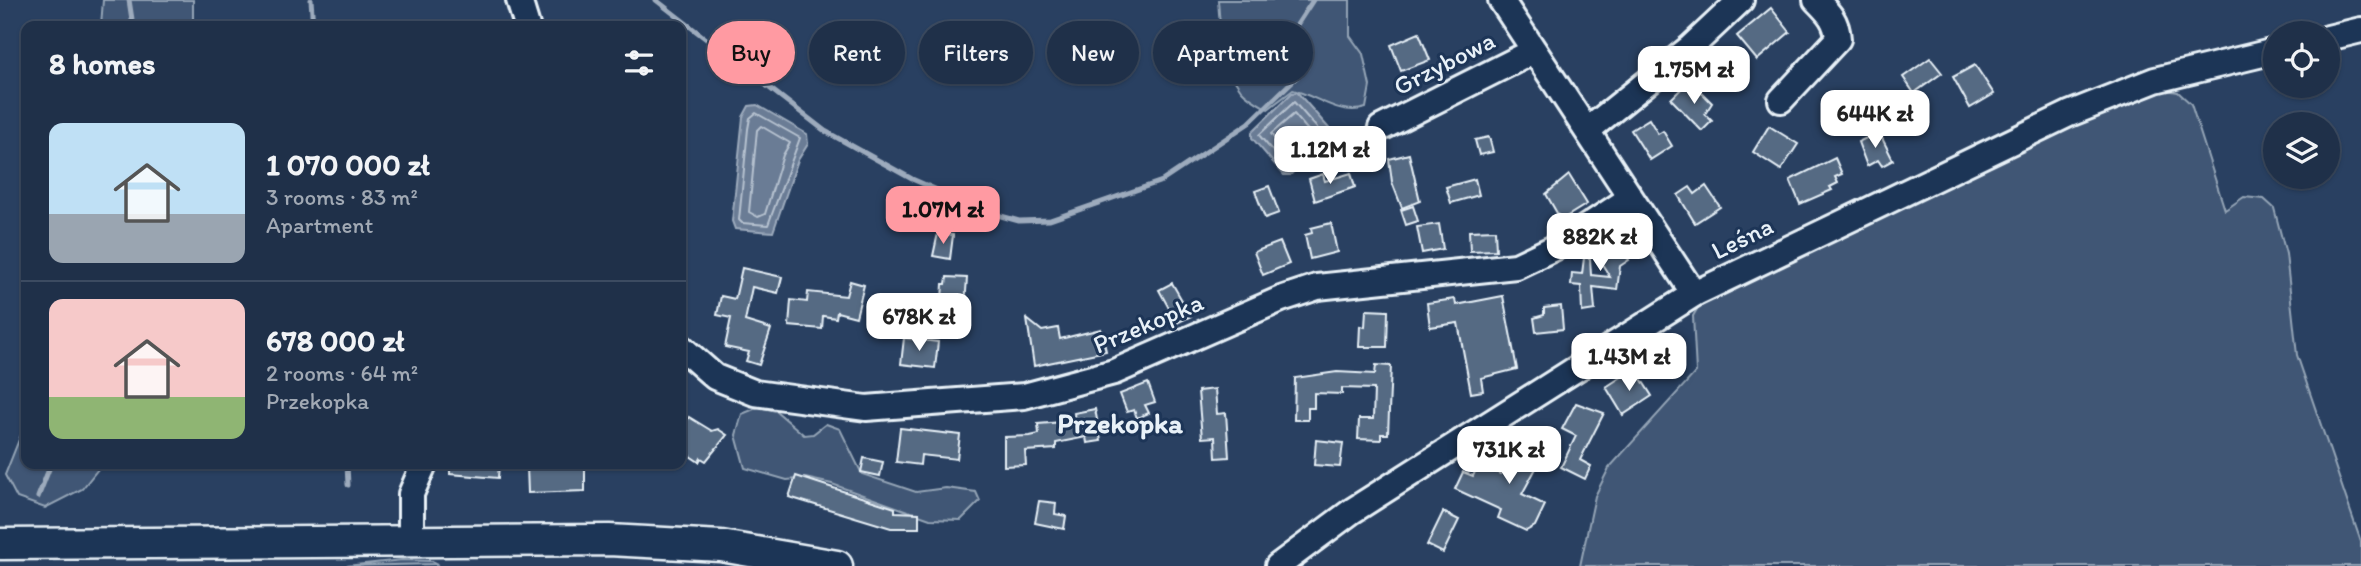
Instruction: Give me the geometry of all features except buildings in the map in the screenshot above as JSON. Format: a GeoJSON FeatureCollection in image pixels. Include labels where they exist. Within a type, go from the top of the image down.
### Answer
{"type":"FeatureCollection","features":[{"type":"Feature","properties":{"kind":"main road"},"geometry":{"type":"LineString","coordinates":[[0,544],[608,540],[720,556],[837,566]]}},
{"type":"Feature","properties":{"kind":"street"},"geometry":{"type":"LineString","coordinates":[[519,0],[525,21]]}},
{"type":"Feature","properties":{"kind":"street","name":"Grzybowa"},"geometry":{"type":"LineString","coordinates":[[1501,0],[1588,130],[1629,199],[1694,294]]}},
{"type":"Feature","properties":{"kind":"street"},"geometry":{"type":"LineString","coordinates":[[1588,130],[1691,47],[1741,0]]}},
{"type":"Feature","properties":{"kind":"street"},"geometry":{"type":"LineString","coordinates":[[1781,100],[1838,39],[1832,16],[1816,0]]}},
{"type":"Feature","properties":{"kind":"street"},"geometry":{"type":"LineString","coordinates":[[2340,35],[2361,30]]}},
{"type":"Feature","properties":{"kind":"street","name":"Grzybowa"},"geometry":{"type":"LineString","coordinates":[[1381,128],[1534,51]]}},
{"type":"Feature","properties":{"kind":"street","name":"Leśna"},"geometry":{"type":"LineString","coordinates":[[1278,566],[1352,511],[1694,294],[2113,95],[2155,80],[2263,54]]}},
{"type":"Feature","properties":{"kind":"street","name":"Przekopka"},"geometry":{"type":"LineString","coordinates":[[686,351],[715,377],[755,393],[866,408],[1024,396],[1114,372],[1281,299],[1317,287],[1516,266],[1558,246],[1629,199]]}},
{"type":"Feature","properties":{"kind":"street"},"geometry":{"type":"LineString","coordinates":[[411,542],[411,494],[422,469]]}},
{"type":"Feature","properties":{"kind":"shaded area"},"geometry":{"type":"Polygon","coordinates":[[[103,0],[193,0],[193,21],[101,21],[103,0]]]}},
{"type":"Feature","properties":{"kind":"shaded area"},"geometry":{"type":"Polygon","coordinates":[[[1218,0],[1350,0],[1350,36],[1363,54],[1370,86],[1366,108],[1338,108],[1293,90],[1268,109],[1250,98],[1237,84],[1313,84],[1313,21],[1220,21],[1218,0]]]}},
{"type":"Feature","properties":{"kind":"shaded area"},"geometry":{"type":"Polygon","coordinates":[[[2154,88],[2178,92],[2191,104],[2225,210],[2244,197],[2264,199],[2274,208],[2286,254],[2297,355],[2361,542],[2361,566],[1580,566],[1595,496],[1609,468],[1696,372],[1693,316],[1703,299],[2067,126],[2154,88]]]}},
{"type":"Feature","properties":{"kind":"shaded area"},"geometry":{"type":"Polygon","coordinates":[[[759,407],[776,411],[804,435],[813,434],[826,424],[840,429],[862,474],[916,492],[946,488],[976,492],[980,501],[961,520],[930,519],[832,484],[805,478],[787,480],[745,468],[736,435],[742,414],[759,407]]]}},
{"type":"Feature","properties":{"kind":"shaded area"},"geometry":{"type":"Polygon","coordinates":[[[21,435],[21,469],[98,469],[82,489],[45,508],[17,498],[5,475],[21,435]]]}},
{"type":"Feature","properties":{"kind":"shaded area"},"geometry":{"type":"Polygon","coordinates":[[[402,560],[432,561],[438,564],[346,566],[402,560]]]}},
{"type":"Feature","properties":{"kind":"water"},"geometry":{"type":"Polygon","coordinates":[[[1297,92],[1333,133],[1333,139],[1290,175],[1284,175],[1252,138],[1252,132],[1292,93],[1297,92]]]}},
{"type":"Feature","properties":{"kind":"water"},"geometry":{"type":"Polygon","coordinates":[[[757,105],[807,134],[808,144],[798,160],[773,232],[735,229],[732,221],[743,117],[749,106],[757,105]]]}},
{"type":"Feature","properties":{"kind":"waterway"},"geometry":{"type":"LineString","coordinates":[[129,0],[132,21]]}},
{"type":"Feature","properties":{"kind":"waterway"},"geometry":{"type":"LineString","coordinates":[[311,0],[313,21]]}},
{"type":"Feature","properties":{"kind":"waterway"},"geometry":{"type":"LineString","coordinates":[[656,0],[683,21]]}},
{"type":"Feature","properties":{"kind":"waterway"},"geometry":{"type":"LineString","coordinates":[[686,23],[825,131],[912,179],[990,213],[1019,221],[1050,220],[1162,181],[1249,123],[1306,68],[1291,34],[1313,0]]}},
{"type":"Feature","properties":{"kind":"waterway"},"geometry":{"type":"LineString","coordinates":[[38,497],[49,469]]}},
{"type":"Feature","properties":{"kind":"waterway"},"geometry":{"type":"LineString","coordinates":[[347,469],[348,485]]}},
{"type":"Feature","properties":{"kind":"district","name":"Przekopka"},"geometry":{"type":"Point","coordinates":[1120,423]}}]}
